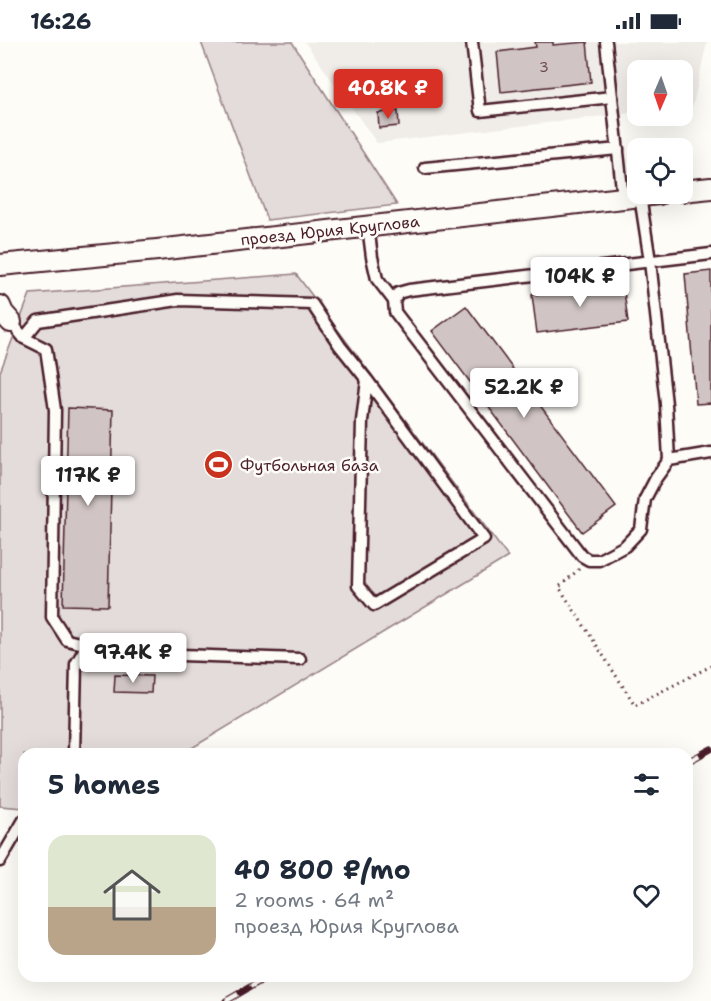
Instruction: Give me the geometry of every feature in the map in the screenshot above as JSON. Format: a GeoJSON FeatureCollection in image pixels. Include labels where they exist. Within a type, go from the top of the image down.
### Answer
{"type":"FeatureCollection","features":[{"type":"Feature","properties":{"kind":"street"},"geometry":{"type":"LineString","coordinates":[[693,190],[711,188]]}},
{"type":"Feature","properties":{"kind":"street","name":"проезд Юрия Круглова"},"geometry":{"type":"LineString","coordinates":[[0,265],[627,198]]}},
{"type":"Feature","properties":{"kind":"lane"},"geometry":{"type":"LineString","coordinates":[[472,42],[480,111],[612,97]]}},
{"type":"Feature","properties":{"kind":"lane"},"geometry":{"type":"LineString","coordinates":[[606,42],[618,149],[627,167]]}},
{"type":"Feature","properties":{"kind":"lane"},"geometry":{"type":"LineString","coordinates":[[425,168],[618,149]]}},
{"type":"Feature","properties":{"kind":"lane"},"geometry":{"type":"LineString","coordinates":[[368,226],[372,257],[378,279],[394,302],[395,312],[582,556],[589,560],[599,560],[625,546],[641,529],[645,499],[669,460],[666,404],[642,204]]}},
{"type":"Feature","properties":{"kind":"lane"},"geometry":{"type":"LineString","coordinates":[[394,302],[398,293],[409,290],[711,254]]}},
{"type":"Feature","properties":{"kind":"lane"},"geometry":{"type":"LineString","coordinates":[[24,338],[38,321],[178,300],[312,304],[340,346],[367,380],[484,538],[374,605],[358,586],[362,422],[367,380]]}},
{"type":"Feature","properties":{"kind":"lane"},"geometry":{"type":"LineString","coordinates":[[6,314],[24,338],[46,349],[55,410],[52,617],[67,640],[121,653],[300,659]]}},
{"type":"Feature","properties":{"kind":"lane"},"geometry":{"type":"LineString","coordinates":[[669,460],[711,453]]}},
{"type":"Feature","properties":{"kind":"lane"},"geometry":{"type":"LineString","coordinates":[[74,748],[76,664],[87,645]]}},
{"type":"Feature","properties":{"kind":"lane"},"geometry":{"type":"LineString","coordinates":[[0,861],[18,830]]}},
{"type":"Feature","properties":{"kind":"path"},"geometry":{"type":"LineString","coordinates":[[589,560],[559,587],[635,705],[711,666]]}},
{"type":"Feature","properties":{"kind":"shaded area"},"geometry":{"type":"Polygon","coordinates":[[[201,42],[292,42],[397,205],[267,220],[201,42]]]}},
{"type":"Feature","properties":{"kind":"shaded area"},"geometry":{"type":"Polygon","coordinates":[[[305,42],[707,42],[693,105],[693,60],[627,60],[627,113],[377,143],[305,42]]]}},
{"type":"Feature","properties":{"kind":"shaded area","name":"Футбольная база"},"geometry":{"type":"Polygon","coordinates":[[[296,274],[508,557],[192,748],[18,748],[18,808],[0,806],[0,372],[30,294],[296,274]]]}},
{"type":"Feature","properties":{"kind":"building"},"geometry":{"type":"Polygon","coordinates":[[[535,42],[553,42],[553,45],[587,42],[591,82],[501,92],[497,52],[536,47],[535,42]]]}},
{"type":"Feature","properties":{"kind":"building"},"geometry":{"type":"Polygon","coordinates":[[[398,111],[399,126],[379,128],[378,113],[398,111]]]}},
{"type":"Feature","properties":{"kind":"building"},"geometry":{"type":"Polygon","coordinates":[[[711,271],[711,403],[696,404],[685,274],[711,271]]]}},
{"type":"Feature","properties":{"kind":"building"},"geometry":{"type":"Polygon","coordinates":[[[623,283],[628,322],[537,333],[532,295],[623,283]]]}},
{"type":"Feature","properties":{"kind":"building"},"geometry":{"type":"Polygon","coordinates":[[[466,306],[616,507],[582,532],[432,331],[466,306]]]}},
{"type":"Feature","properties":{"kind":"building"},"geometry":{"type":"Polygon","coordinates":[[[68,408],[113,410],[108,606],[63,605],[68,408]]]}},
{"type":"Feature","properties":{"kind":"building"},"geometry":{"type":"Polygon","coordinates":[[[115,675],[152,676],[151,693],[114,692],[115,675]]]}},
{"type":"Feature","properties":{"kind":"railway"},"geometry":{"type":"LineString","coordinates":[[693,759],[711,749]]}},
{"type":"Feature","properties":{"kind":"railway"},"geometry":{"type":"LineString","coordinates":[[226,1001],[259,982]]}},
{"type":"Feature","properties":{"kind":"place","name":"Футбольная база"},"geometry":{"type":"Point","coordinates":[219,465]}}]}
